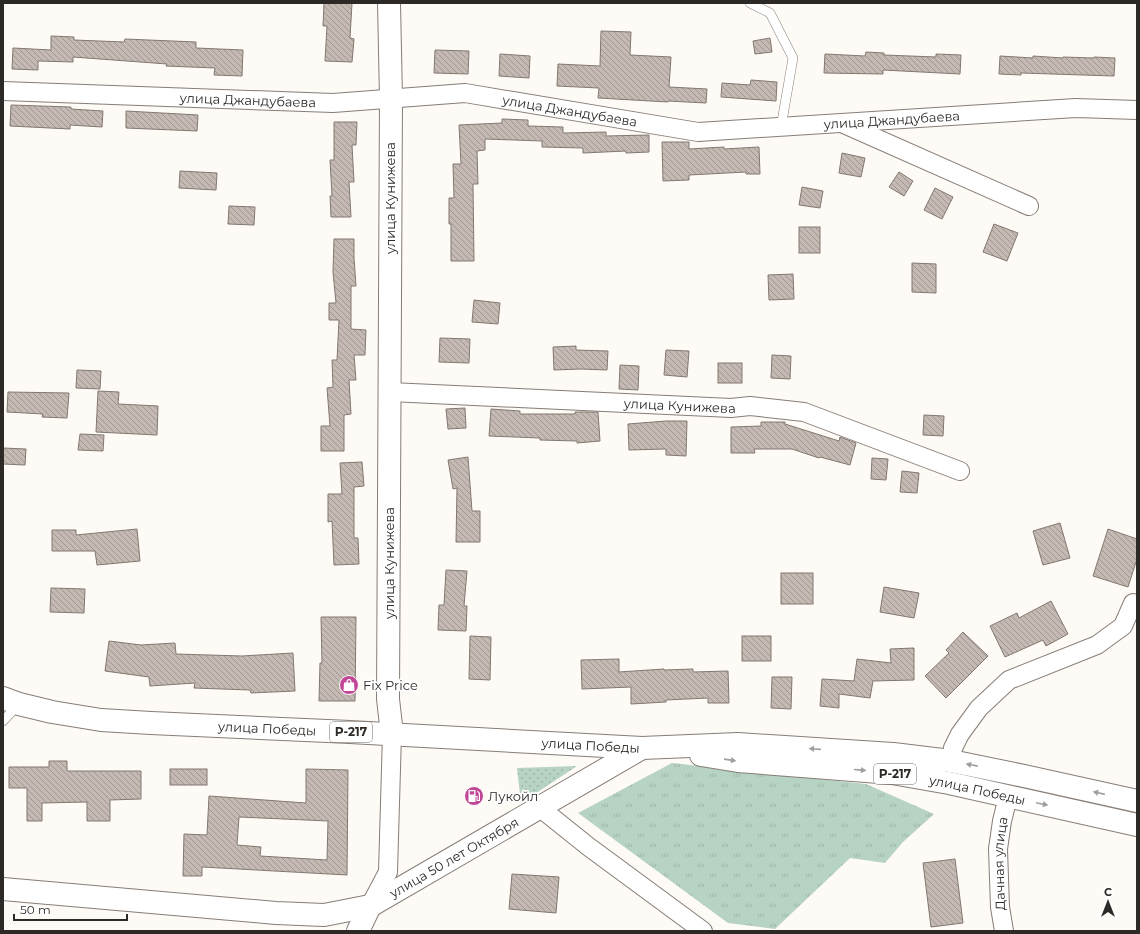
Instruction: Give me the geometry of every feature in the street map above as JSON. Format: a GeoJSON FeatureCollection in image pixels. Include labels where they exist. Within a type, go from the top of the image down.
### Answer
{"type":"FeatureCollection","features":[{"type":"Feature","properties":{"kind":"main road","name":"улица Кунижева"},"geometry":{"type":"LineString","coordinates":[[390,3],[391,99],[388,699],[392,734]]}},
{"type":"Feature","properties":{"kind":"main road","name":"улица Победы"},"geometry":{"type":"LineString","coordinates":[[11,701],[52,712],[101,720],[646,748],[738,761],[892,773],[949,783],[1137,825]]}},
{"type":"Feature","properties":{"kind":"main road","name":"улица Победы"},"geometry":{"type":"LineString","coordinates":[[646,748],[738,744],[894,754],[951,761],[1137,801]]}},
{"type":"Feature","properties":{"kind":"main road","name":"улица 50 лет Октября"},"geometry":{"type":"LineString","coordinates":[[3,888],[276,913],[324,915],[370,906],[539,807],[646,748]]}},
{"type":"Feature","properties":{"kind":"main road"},"geometry":{"type":"LineString","coordinates":[[358,931],[370,906]]}},
{"type":"Feature","properties":{"kind":"street","name":"улица Джандубаева"},"geometry":{"type":"LineString","coordinates":[[3,91],[333,103],[465,93],[698,132],[1076,108],[1137,110]]}},
{"type":"Feature","properties":{"kind":"street"},"geometry":{"type":"LineString","coordinates":[[841,122],[1029,206]]}},
{"type":"Feature","properties":{"kind":"street","name":"улица Кунижева"},"geometry":{"type":"LineString","coordinates":[[390,392],[731,408],[750,406],[804,412],[960,471]]}},
{"type":"Feature","properties":{"kind":"street"},"geometry":{"type":"LineString","coordinates":[[951,761],[954,748],[960,734],[979,708],[1009,680],[1097,645],[1123,626],[1133,603]]}},
{"type":"Feature","properties":{"kind":"street"},"geometry":{"type":"LineString","coordinates":[[370,906],[388,872],[392,734]]}},
{"type":"Feature","properties":{"kind":"street","name":"Дачная улица"},"geometry":{"type":"LineString","coordinates":[[1004,931],[1000,907],[998,849],[1002,820],[1008,797]]}},
{"type":"Feature","properties":{"kind":"street"},"geometry":{"type":"LineString","coordinates":[[539,807],[589,847],[704,931]]}},
{"type":"Feature","properties":{"kind":"lane"},"geometry":{"type":"LineString","coordinates":[[750,3],[770,13],[793,58],[782,127]]}},
{"type":"Feature","properties":{"kind":"lane"},"geometry":{"type":"LineString","coordinates":[[3,721],[11,701]]}},
{"type":"Feature","properties":{"kind":"green space"},"geometry":{"type":"Polygon","coordinates":[[[672,763],[866,784],[934,814],[903,842],[885,863],[850,858],[775,929],[728,923],[578,813],[672,763]]]}},
{"type":"Feature","properties":{"kind":"green space"},"geometry":{"type":"Polygon","coordinates":[[[577,766],[521,803],[517,768],[577,766]]]}},
{"type":"Feature","properties":{"kind":"building"},"geometry":{"type":"Polygon","coordinates":[[[324,3],[352,3],[350,38],[354,39],[352,62],[325,61],[327,26],[323,26],[324,3]]]}},
{"type":"Feature","properties":{"kind":"building"},"geometry":{"type":"Polygon","coordinates":[[[601,31],[631,32],[630,55],[671,57],[669,87],[707,89],[706,103],[598,98],[599,88],[557,86],[558,64],[600,66],[601,31]]]}},
{"type":"Feature","properties":{"kind":"building"},"geometry":{"type":"Polygon","coordinates":[[[51,36],[74,37],[74,40],[124,42],[125,39],[196,42],[196,48],[243,50],[242,76],[214,75],[215,68],[166,66],[167,64],[73,57],[73,62],[38,61],[38,70],[12,69],[13,48],[51,50],[51,36]]]}},
{"type":"Feature","properties":{"kind":"building"},"geometry":{"type":"Polygon","coordinates":[[[770,38],[772,52],[755,54],[753,41],[770,38]]]}},
{"type":"Feature","properties":{"kind":"building"},"geometry":{"type":"Polygon","coordinates":[[[435,50],[469,51],[468,74],[434,73],[435,50]]]}},
{"type":"Feature","properties":{"kind":"building"},"geometry":{"type":"Polygon","coordinates":[[[866,52],[884,53],[884,55],[936,57],[936,54],[961,55],[960,74],[883,70],[883,74],[824,73],[825,54],[865,56],[866,52]]]}},
{"type":"Feature","properties":{"kind":"building"},"geometry":{"type":"Polygon","coordinates":[[[500,54],[530,56],[529,78],[499,76],[500,54]]]}},
{"type":"Feature","properties":{"kind":"building"},"geometry":{"type":"Polygon","coordinates":[[[1000,56],[1033,58],[1033,56],[1063,58],[1115,58],[1114,76],[1021,73],[1021,75],[999,74],[1000,56]]]}},
{"type":"Feature","properties":{"kind":"building"},"geometry":{"type":"Polygon","coordinates":[[[751,80],[777,82],[776,101],[721,97],[722,83],[750,85],[751,80]]]}},
{"type":"Feature","properties":{"kind":"building"},"geometry":{"type":"Polygon","coordinates":[[[11,105],[71,107],[71,109],[103,111],[102,127],[70,125],[70,129],[10,126],[11,105]]]}},
{"type":"Feature","properties":{"kind":"building"},"geometry":{"type":"Polygon","coordinates":[[[126,111],[198,115],[197,131],[126,128],[126,111]]]}},
{"type":"Feature","properties":{"kind":"building"},"geometry":{"type":"Polygon","coordinates":[[[502,119],[528,120],[528,126],[563,127],[563,133],[606,132],[606,136],[649,135],[649,152],[626,153],[626,151],[583,153],[583,148],[542,147],[542,141],[485,139],[485,150],[477,151],[478,184],[473,184],[474,261],[451,261],[449,198],[454,198],[453,164],[461,164],[459,125],[502,123],[502,119]]]}},
{"type":"Feature","properties":{"kind":"building"},"geometry":{"type":"Polygon","coordinates":[[[334,122],[357,122],[356,145],[352,145],[354,182],[349,182],[351,217],[331,217],[330,196],[332,196],[330,160],[334,160],[334,122]]]}},
{"type":"Feature","properties":{"kind":"building"},"geometry":{"type":"Polygon","coordinates":[[[662,142],[689,142],[689,149],[759,147],[760,174],[746,174],[746,172],[689,175],[689,180],[663,181],[662,142]]]}},
{"type":"Feature","properties":{"kind":"building"},"geometry":{"type":"Polygon","coordinates":[[[842,153],[865,158],[861,177],[839,173],[842,153]]]}},
{"type":"Feature","properties":{"kind":"building"},"geometry":{"type":"Polygon","coordinates":[[[180,171],[217,173],[216,190],[179,188],[180,171]]]}},
{"type":"Feature","properties":{"kind":"building"},"geometry":{"type":"Polygon","coordinates":[[[899,172],[913,181],[904,196],[889,187],[899,172]]]}},
{"type":"Feature","properties":{"kind":"building"},"geometry":{"type":"Polygon","coordinates":[[[802,187],[823,191],[820,208],[799,205],[802,187]]]}},
{"type":"Feature","properties":{"kind":"building"},"geometry":{"type":"Polygon","coordinates":[[[935,188],[953,197],[942,219],[924,210],[935,188]]]}},
{"type":"Feature","properties":{"kind":"building"},"geometry":{"type":"Polygon","coordinates":[[[229,206],[255,207],[254,225],[228,224],[229,206]]]}},
{"type":"Feature","properties":{"kind":"building"},"geometry":{"type":"Polygon","coordinates":[[[994,224],[1018,233],[1007,261],[983,252],[994,224]]]}},
{"type":"Feature","properties":{"kind":"building"},"geometry":{"type":"Polygon","coordinates":[[[799,227],[820,227],[820,253],[799,253],[799,227]]]}},
{"type":"Feature","properties":{"kind":"building"},"geometry":{"type":"Polygon","coordinates":[[[334,239],[354,239],[356,286],[351,286],[351,329],[366,330],[365,355],[354,355],[356,380],[349,380],[351,414],[344,415],[344,451],[321,451],[321,426],[330,426],[327,388],[333,387],[332,360],[337,360],[339,320],[329,320],[329,303],[336,303],[333,272],[334,239]]]}},
{"type":"Feature","properties":{"kind":"building"},"geometry":{"type":"Polygon","coordinates":[[[912,263],[936,264],[936,293],[912,292],[912,263]]]}},
{"type":"Feature","properties":{"kind":"building"},"geometry":{"type":"Polygon","coordinates":[[[793,274],[794,299],[769,300],[768,275],[793,274]]]}},
{"type":"Feature","properties":{"kind":"building"},"geometry":{"type":"Polygon","coordinates":[[[474,300],[500,303],[498,324],[472,322],[474,300]]]}},
{"type":"Feature","properties":{"kind":"building"},"geometry":{"type":"Polygon","coordinates":[[[440,338],[470,339],[469,363],[439,362],[440,338]]]}},
{"type":"Feature","properties":{"kind":"building"},"geometry":{"type":"Polygon","coordinates":[[[576,346],[576,350],[608,351],[607,370],[554,370],[553,347],[576,346]]]}},
{"type":"Feature","properties":{"kind":"building"},"geometry":{"type":"Polygon","coordinates":[[[666,350],[689,351],[687,377],[664,375],[666,350]]]}},
{"type":"Feature","properties":{"kind":"building"},"geometry":{"type":"Polygon","coordinates":[[[772,355],[791,356],[790,379],[771,378],[772,355]]]}},
{"type":"Feature","properties":{"kind":"building"},"geometry":{"type":"Polygon","coordinates":[[[718,363],[742,363],[742,383],[718,383],[718,363]]]}},
{"type":"Feature","properties":{"kind":"building"},"geometry":{"type":"Polygon","coordinates":[[[620,365],[639,366],[638,390],[619,389],[620,365]]]}},
{"type":"Feature","properties":{"kind":"building"},"geometry":{"type":"Polygon","coordinates":[[[77,370],[101,371],[100,389],[76,388],[77,370]]]}},
{"type":"Feature","properties":{"kind":"building"},"geometry":{"type":"Polygon","coordinates":[[[98,391],[119,392],[118,404],[158,406],[157,435],[96,432],[98,391]]]}},
{"type":"Feature","properties":{"kind":"building"},"geometry":{"type":"Polygon","coordinates":[[[8,392],[69,393],[67,418],[42,417],[43,414],[7,412],[8,392]]]}},
{"type":"Feature","properties":{"kind":"building"},"geometry":{"type":"Polygon","coordinates":[[[465,408],[466,428],[448,429],[446,409],[465,408]]]}},
{"type":"Feature","properties":{"kind":"building"},"geometry":{"type":"Polygon","coordinates":[[[491,409],[520,411],[520,414],[575,414],[575,412],[598,412],[600,441],[577,443],[577,441],[540,440],[540,438],[489,436],[491,409]]]}},
{"type":"Feature","properties":{"kind":"building"},"geometry":{"type":"Polygon","coordinates":[[[924,415],[944,416],[943,436],[923,435],[924,415]]]}},
{"type":"Feature","properties":{"kind":"building"},"geometry":{"type":"Polygon","coordinates":[[[687,421],[686,456],[666,455],[666,449],[629,450],[628,424],[687,421]]]}},
{"type":"Feature","properties":{"kind":"building"},"geometry":{"type":"Polygon","coordinates":[[[761,422],[785,422],[785,424],[839,441],[840,437],[856,443],[850,465],[819,458],[792,449],[754,449],[755,453],[731,453],[731,427],[761,426],[761,422]]]}},
{"type":"Feature","properties":{"kind":"building"},"geometry":{"type":"Polygon","coordinates":[[[80,434],[104,435],[103,451],[78,450],[80,434]]]}},
{"type":"Feature","properties":{"kind":"building"},"geometry":{"type":"Polygon","coordinates":[[[3,448],[26,449],[25,465],[3,464],[3,448]]]}},
{"type":"Feature","properties":{"kind":"building"},"geometry":{"type":"Polygon","coordinates":[[[468,457],[472,511],[480,511],[480,542],[456,542],[457,488],[453,489],[448,460],[468,457]]]}},
{"type":"Feature","properties":{"kind":"building"},"geometry":{"type":"Polygon","coordinates":[[[872,458],[888,459],[886,480],[871,479],[872,458]]]}},
{"type":"Feature","properties":{"kind":"building"},"geometry":{"type":"Polygon","coordinates":[[[362,462],[364,486],[354,487],[354,538],[358,538],[359,564],[334,565],[332,521],[328,522],[328,494],[342,494],[340,463],[362,462]]]}},
{"type":"Feature","properties":{"kind":"building"},"geometry":{"type":"Polygon","coordinates":[[[902,471],[919,473],[917,493],[900,492],[902,471]]]}},
{"type":"Feature","properties":{"kind":"building"},"geometry":{"type":"Polygon","coordinates":[[[1060,523],[1070,558],[1043,565],[1033,531],[1060,523]]]}},
{"type":"Feature","properties":{"kind":"building"},"geometry":{"type":"Polygon","coordinates":[[[137,529],[140,561],[97,565],[95,551],[52,551],[52,530],[76,530],[76,535],[137,529]]]}},
{"type":"Feature","properties":{"kind":"building"},"geometry":{"type":"Polygon","coordinates":[[[1108,529],[1137,539],[1137,559],[1128,587],[1093,576],[1108,529]]]}},
{"type":"Feature","properties":{"kind":"building"},"geometry":{"type":"Polygon","coordinates":[[[446,570],[467,571],[464,606],[467,606],[466,631],[438,630],[439,605],[444,605],[446,570]]]}},
{"type":"Feature","properties":{"kind":"building"},"geometry":{"type":"Polygon","coordinates":[[[781,573],[813,573],[813,604],[781,604],[781,573]]]}},
{"type":"Feature","properties":{"kind":"building"},"geometry":{"type":"Polygon","coordinates":[[[884,587],[919,593],[914,618],[880,612],[884,587]]]}},
{"type":"Feature","properties":{"kind":"building"},"geometry":{"type":"Polygon","coordinates":[[[51,588],[85,589],[84,613],[50,612],[51,588]]]}},
{"type":"Feature","properties":{"kind":"building"},"geometry":{"type":"Polygon","coordinates":[[[1051,601],[1068,634],[1046,646],[1043,640],[1005,657],[990,626],[1017,613],[1019,618],[1051,601]]]}},
{"type":"Feature","properties":{"kind":"building"},"geometry":{"type":"Polygon","coordinates":[[[321,617],[356,617],[355,701],[319,701],[320,663],[322,663],[321,617]]]}},
{"type":"Feature","properties":{"kind":"building"},"geometry":{"type":"Polygon","coordinates":[[[963,632],[988,656],[946,698],[925,676],[949,653],[946,650],[963,632]]]}},
{"type":"Feature","properties":{"kind":"building"},"geometry":{"type":"Polygon","coordinates":[[[470,636],[491,637],[490,680],[469,679],[470,636]]]}},
{"type":"Feature","properties":{"kind":"building"},"geometry":{"type":"Polygon","coordinates":[[[742,636],[771,636],[771,661],[742,661],[742,636]]]}},
{"type":"Feature","properties":{"kind":"building"},"geometry":{"type":"Polygon","coordinates":[[[109,641],[141,645],[175,643],[176,654],[242,656],[293,653],[295,691],[251,693],[250,690],[194,688],[195,683],[150,686],[149,677],[105,671],[109,641]]]}},
{"type":"Feature","properties":{"kind":"building"},"geometry":{"type":"Polygon","coordinates":[[[914,648],[914,680],[873,681],[870,698],[839,694],[839,708],[820,706],[822,679],[854,681],[857,659],[891,663],[890,649],[914,648]]]}},
{"type":"Feature","properties":{"kind":"building"},"geometry":{"type":"Polygon","coordinates":[[[619,659],[619,672],[664,669],[693,669],[693,672],[728,671],[729,703],[708,703],[708,698],[666,700],[666,702],[631,704],[631,687],[582,689],[581,660],[619,659]]]}},
{"type":"Feature","properties":{"kind":"building"},"geometry":{"type":"Polygon","coordinates":[[[772,677],[792,677],[791,709],[771,708],[772,677]]]}},
{"type":"Feature","properties":{"kind":"building"},"geometry":{"type":"Polygon","coordinates":[[[49,761],[67,761],[67,771],[141,771],[141,799],[110,800],[110,821],[87,821],[87,802],[42,803],[42,821],[27,821],[27,788],[9,788],[9,767],[49,767],[49,761]]]}},
{"type":"Feature","properties":{"kind":"building"},"geometry":{"type":"Polygon","coordinates":[[[170,769],[207,769],[207,785],[170,785],[170,769]]]}},
{"type":"Feature","properties":{"kind":"building"},"geometry":{"type":"Polygon","coordinates":[[[306,769],[348,770],[347,875],[202,867],[202,876],[183,876],[184,834],[207,835],[209,796],[306,803],[306,769]],[[239,817],[237,845],[261,847],[260,856],[327,860],[328,821],[239,817]]]}},
{"type":"Feature","properties":{"kind":"building"},"geometry":{"type":"Polygon","coordinates":[[[955,859],[963,923],[931,927],[923,863],[955,859]]]}},
{"type":"Feature","properties":{"kind":"building"},"geometry":{"type":"Polygon","coordinates":[[[512,874],[559,877],[556,913],[509,909],[512,874]]]}},
{"type":"Feature","properties":{"kind":"place","name":"Fix Price"},"geometry":{"type":"Point","coordinates":[349,685]}},
{"type":"Feature","properties":{"kind":"place","name":"Лукойл"},"geometry":{"type":"Point","coordinates":[474,796]}}]}
